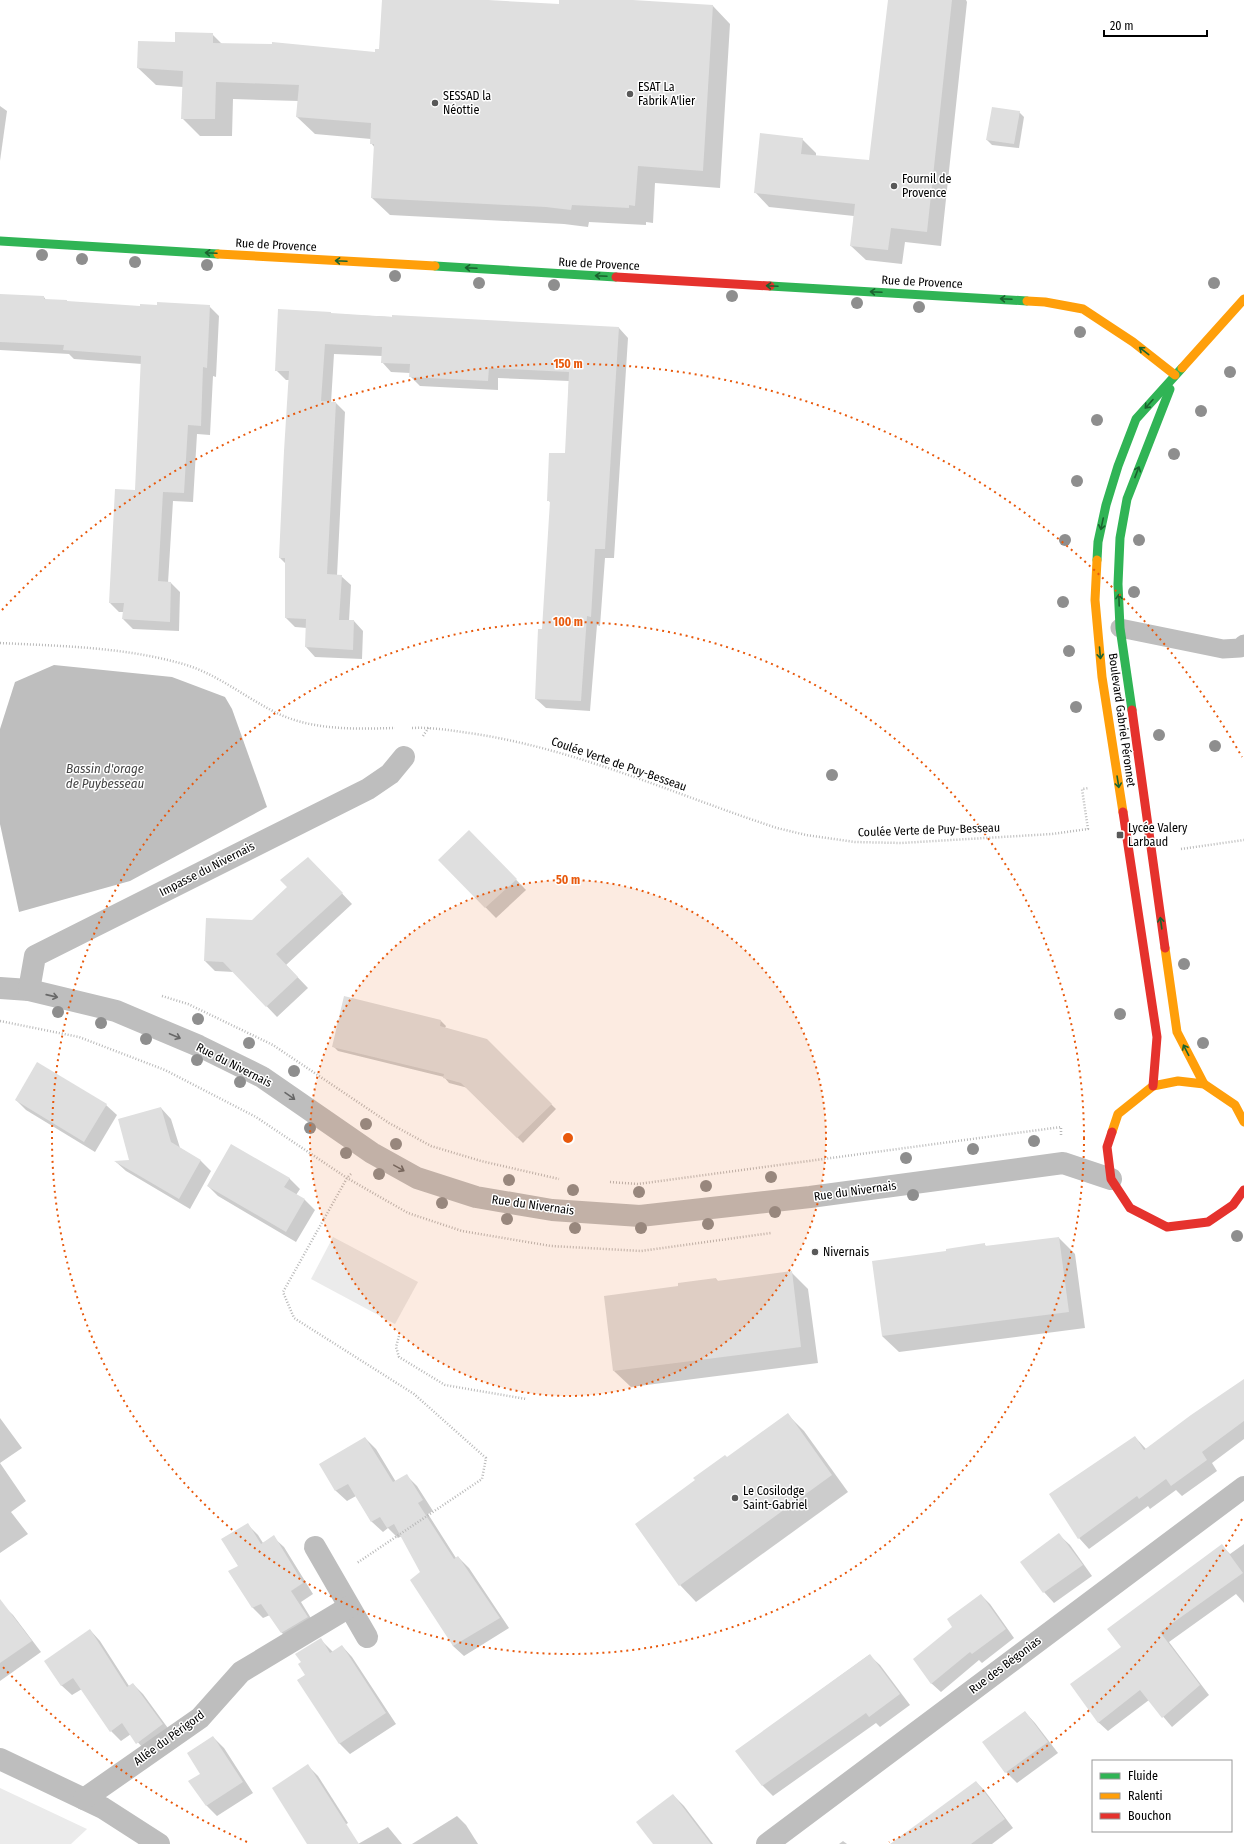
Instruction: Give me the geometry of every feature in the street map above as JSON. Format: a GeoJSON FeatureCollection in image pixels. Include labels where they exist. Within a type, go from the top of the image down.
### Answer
{"type":"FeatureCollection","features":[{"type":"Feature","properties":{"kind":"main road","name":"Rue de Provence"},"geometry":{"type":"LineString","coordinates":[[0,241],[1045,302],[1083,310],[1133,342],[1175,375]]}},
{"type":"Feature","properties":{"kind":"main road","name":"Boulevard Gabriel Péronnet"},"geometry":{"type":"LineString","coordinates":[[1152,1086],[1157,1038],[1102,677],[1095,600],[1098,542],[1106,505],[1118,466],[1136,418],[1244,299]]}},
{"type":"Feature","properties":{"kind":"main road","name":"Boulevard Gabriel Péronnet"},"geometry":{"type":"LineString","coordinates":[[1175,375],[1127,499],[1120,538],[1118,584],[1120,628],[1177,1032],[1204,1084]]}},
{"type":"Feature","properties":{"kind":"main road"},"geometry":{"type":"LineString","coordinates":[[1244,1122],[1235,1105],[1204,1084],[1178,1081],[1152,1086],[1118,1114],[1107,1147],[1111,1179],[1130,1208],[1167,1227],[1208,1222],[1234,1205],[1244,1203]]}},
{"type":"Feature","properties":{"kind":"main road"},"geometry":{"type":"LineString","coordinates":[[1234,1205],[1244,1190]]}},
{"type":"Feature","properties":{"kind":"street","name":"Impasse du Nivernais"},"geometry":{"type":"LineString","coordinates":[[29,990],[35,956],[368,789],[390,774],[404,758]]}},
{"type":"Feature","properties":{"kind":"street","name":"Rue du Nivernais"},"geometry":{"type":"LineString","coordinates":[[0,988],[29,990],[116,1011],[199,1046],[262,1077],[372,1153],[417,1178],[476,1197],[552,1210],[640,1216],[810,1197],[1064,1163],[1111,1179]]}},
{"type":"Feature","properties":{"kind":"street","name":"Rue des Bégonias"},"geometry":{"type":"LineString","coordinates":[[766,1844],[1244,1486]]}},
{"type":"Feature","properties":{"kind":"street"},"geometry":{"type":"LineString","coordinates":[[315,1547],[367,1637]]}},
{"type":"Feature","properties":{"kind":"street","name":"Allée du Périgord"},"geometry":{"type":"LineString","coordinates":[[84,1798],[200,1718],[241,1672],[349,1607]]}},
{"type":"Feature","properties":{"kind":"street"},"geometry":{"type":"LineString","coordinates":[[0,1759],[103,1808],[159,1844]]}},
{"type":"Feature","properties":{"kind":"lane"},"geometry":{"type":"LineString","coordinates":[[1120,628],[1223,649],[1240,648],[1244,644]]}},
{"type":"Feature","properties":{"kind":"path"},"geometry":{"type":"LineString","coordinates":[[0,644],[93,648],[147,655],[184,664],[218,679],[272,711],[307,723],[349,729],[400,728]]}},
{"type":"Feature","properties":{"kind":"path","name":"Coulée Verte de Puy-Besseau"},"geometry":{"type":"LineString","coordinates":[[407,728],[429,728],[538,746],[589,760],[746,818],[806,835],[855,842],[901,842],[1052,834]]}},
{"type":"Feature","properties":{"kind":"path"},"geometry":{"type":"LineString","coordinates":[[1152,854],[1244,840]]}},
{"type":"Feature","properties":{"kind":"path"},"geometry":{"type":"LineString","coordinates":[[159,995],[188,1004],[273,1045],[389,1123],[431,1146],[481,1161],[563,1180]]}},
{"type":"Feature","properties":{"kind":"path"},"geometry":{"type":"LineString","coordinates":[[0,1021],[79,1037],[165,1070],[256,1117],[347,1178],[408,1213],[462,1231],[551,1246],[641,1251],[774,1233]]}},
{"type":"Feature","properties":{"kind":"path"},"geometry":{"type":"LineString","coordinates":[[333,1578],[375,1552],[482,1479],[486,1458],[414,1394],[294,1318],[283,1292],[347,1178],[372,1153],[389,1123]]}},
{"type":"Feature","properties":{"kind":"path"},"geometry":{"type":"LineString","coordinates":[[608,1182],[638,1184],[1061,1127],[1064,1163]]}},
{"type":"Feature","properties":{"kind":"path"},"geometry":{"type":"LineString","coordinates":[[399,1336],[396,1347],[399,1357],[445,1385],[526,1399]]}},
{"type":"Feature","properties":{"kind":"shaded area"},"geometry":{"type":"Polygon","coordinates":[[[333,1237],[418,1282],[395,1324],[311,1279],[333,1237]]]}},
{"type":"Feature","properties":{"kind":"shaded area"},"geometry":{"type":"Polygon","coordinates":[[[0,1788],[87,1829],[71,1844],[0,1844],[0,1788]]]}},
{"type":"Feature","properties":{"kind":"water","name":"Bassin d'orage de Puybesseau"},"geometry":{"type":"Polygon","coordinates":[[[54,665],[172,677],[225,697],[232,709],[267,807],[130,881],[19,912],[0,824],[0,729],[15,682],[54,665]]]}},
{"type":"Feature","properties":{"kind":"building"},"geometry":{"type":"Polygon","coordinates":[[[382,0],[488,0],[559,4],[559,0],[633,0],[713,5],[703,171],[638,166],[635,206],[629,205],[629,208],[572,205],[571,210],[546,207],[371,198],[374,144],[370,144],[371,123],[296,117],[299,85],[216,82],[215,119],[181,119],[183,71],[137,68],[138,41],[175,42],[175,32],[213,33],[213,43],[272,44],[272,42],[375,52],[375,49],[379,49],[382,0]]]}},
{"type":"Feature","properties":{"kind":"building"},"geometry":{"type":"Polygon","coordinates":[[[888,0],[952,0],[927,232],[891,228],[888,250],[850,246],[855,204],[754,193],[760,133],[803,138],[801,154],[869,160],[888,0]]]}},
{"type":"Feature","properties":{"kind":"building"},"geometry":{"type":"Polygon","coordinates":[[[992,107],[1020,111],[1014,144],[986,140],[992,107]]]}},
{"type":"Feature","properties":{"kind":"building"},"geometry":{"type":"Polygon","coordinates":[[[0,294],[44,296],[44,299],[140,306],[140,304],[157,305],[157,302],[210,305],[207,368],[203,367],[201,426],[188,425],[184,493],[163,492],[158,581],[171,582],[170,622],[122,619],[124,603],[109,603],[115,489],[135,490],[141,356],[63,350],[64,345],[0,342],[0,294]]]}},
{"type":"Feature","properties":{"kind":"building"},"geometry":{"type":"Polygon","coordinates":[[[278,309],[392,317],[392,315],[619,327],[605,549],[595,549],[591,617],[587,616],[581,701],[535,699],[538,629],[542,629],[550,501],[547,501],[549,453],[565,453],[569,372],[489,368],[488,381],[409,377],[410,364],[381,363],[382,347],[325,344],[321,401],[336,402],[327,574],[342,575],[339,620],[354,620],[353,650],[305,647],[306,619],[285,618],[285,558],[279,558],[289,371],[275,371],[278,309]]]}},
{"type":"Feature","properties":{"kind":"building"},"geometry":{"type":"Polygon","coordinates":[[[469,830],[517,879],[485,908],[438,860],[469,830]]]}},
{"type":"Feature","properties":{"kind":"building"},"geometry":{"type":"Polygon","coordinates":[[[308,857],[343,893],[276,954],[298,977],[266,1007],[223,962],[204,961],[206,918],[252,920],[287,887],[280,880],[308,857]]]}},
{"type":"Feature","properties":{"kind":"building"},"geometry":{"type":"Polygon","coordinates":[[[344,996],[441,1020],[440,1026],[487,1039],[552,1104],[517,1138],[461,1083],[443,1078],[444,1074],[332,1047],[344,996]]]}},
{"type":"Feature","properties":{"kind":"building"},"geometry":{"type":"Polygon","coordinates":[[[37,1062],[107,1104],[84,1142],[15,1100],[37,1062]]]}},
{"type":"Feature","properties":{"kind":"building"},"geometry":{"type":"Polygon","coordinates":[[[161,1107],[171,1142],[201,1160],[179,1199],[114,1161],[129,1160],[118,1119],[161,1107]]]}},
{"type":"Feature","properties":{"kind":"building"},"geometry":{"type":"Polygon","coordinates":[[[231,1144],[290,1178],[284,1187],[305,1199],[286,1232],[207,1186],[231,1144]]]}},
{"type":"Feature","properties":{"kind":"building"},"geometry":{"type":"Polygon","coordinates":[[[1059,1237],[1069,1312],[882,1336],[872,1261],[946,1251],[946,1249],[985,1243],[985,1246],[1059,1237]]]}},
{"type":"Feature","properties":{"kind":"building"},"geometry":{"type":"Polygon","coordinates":[[[792,1271],[801,1347],[613,1371],[604,1296],[678,1286],[678,1283],[716,1278],[717,1281],[792,1271]]]}},
{"type":"Feature","properties":{"kind":"building"},"geometry":{"type":"Polygon","coordinates":[[[1244,1379],[1244,1421],[1202,1452],[1207,1460],[1171,1486],[1166,1479],[1139,1499],[1137,1496],[1078,1539],[1049,1494],[1135,1436],[1144,1450],[1191,1415],[1244,1379]]]}},
{"type":"Feature","properties":{"kind":"building","name":"Le Cosilodge Saint-Gabriel"},"geometry":{"type":"Polygon","coordinates":[[[788,1413],[832,1475],[679,1586],[635,1524],[695,1480],[693,1478],[725,1455],[727,1457],[788,1413]]]}},
{"type":"Feature","properties":{"kind":"building"},"geometry":{"type":"Polygon","coordinates":[[[365,1437],[393,1482],[407,1474],[423,1500],[418,1503],[454,1559],[458,1556],[500,1618],[453,1646],[410,1580],[420,1572],[394,1524],[387,1528],[380,1517],[371,1522],[348,1484],[335,1491],[319,1464],[365,1437]]]}},
{"type":"Feature","properties":{"kind":"building"},"geometry":{"type":"Polygon","coordinates":[[[248,1523],[261,1544],[274,1535],[303,1583],[291,1591],[308,1617],[281,1633],[261,1604],[252,1608],[228,1571],[238,1566],[221,1539],[248,1523]]]}},
{"type":"Feature","properties":{"kind":"building"},"geometry":{"type":"Polygon","coordinates":[[[1059,1533],[1083,1565],[1043,1593],[1020,1562],[1059,1533]]]}},
{"type":"Feature","properties":{"kind":"building"},"geometry":{"type":"Polygon","coordinates":[[[1222,1544],[1243,1573],[1160,1632],[1200,1685],[1162,1718],[1140,1690],[1098,1723],[1070,1684],[1121,1647],[1107,1629],[1222,1544]]]}},
{"type":"Feature","properties":{"kind":"building"},"geometry":{"type":"Polygon","coordinates":[[[981,1594],[1006,1629],[972,1654],[970,1652],[931,1684],[913,1659],[952,1627],[947,1619],[981,1594]]]}},
{"type":"Feature","properties":{"kind":"building"},"geometry":{"type":"Polygon","coordinates":[[[0,1599],[32,1641],[0,1663],[0,1599]]]}},
{"type":"Feature","properties":{"kind":"building"},"geometry":{"type":"Polygon","coordinates":[[[90,1629],[127,1687],[133,1683],[163,1724],[136,1744],[122,1723],[110,1732],[73,1678],[61,1686],[44,1661],[90,1629]]]}},
{"type":"Feature","properties":{"kind":"building"},"geometry":{"type":"Polygon","coordinates":[[[321,1638],[330,1653],[342,1645],[386,1713],[339,1744],[297,1680],[305,1675],[298,1664],[301,1662],[295,1654],[321,1638]]]}},
{"type":"Feature","properties":{"kind":"building"},"geometry":{"type":"Polygon","coordinates":[[[870,1654],[900,1694],[869,1717],[866,1713],[762,1786],[735,1751],[870,1654]]]}},
{"type":"Feature","properties":{"kind":"building"},"geometry":{"type":"Polygon","coordinates":[[[1025,1711],[1048,1742],[1005,1773],[982,1742],[1025,1711]]]}},
{"type":"Feature","properties":{"kind":"building"},"geometry":{"type":"Polygon","coordinates":[[[213,1736],[243,1782],[206,1806],[188,1781],[200,1774],[187,1753],[213,1736]]]}},
{"type":"Feature","properties":{"kind":"building"},"geometry":{"type":"Polygon","coordinates":[[[308,1764],[359,1844],[307,1844],[272,1788],[308,1764]]]}},
{"type":"Feature","properties":{"kind":"building"},"geometry":{"type":"Polygon","coordinates":[[[976,1781],[1005,1819],[971,1844],[890,1844],[976,1781]]]}},
{"type":"Feature","properties":{"kind":"building"},"geometry":{"type":"Polygon","coordinates":[[[673,1794],[711,1844],[653,1844],[636,1822],[673,1794]]]}},
{"type":"Feature","properties":{"kind":"traffic: fast"},"geometry":{"type":"LineString","coordinates":[[0,241],[218,254]]}},
{"type":"Feature","properties":{"kind":"traffic: fast"},"geometry":{"type":"LineString","coordinates":[[435,266],[616,277]]}},
{"type":"Feature","properties":{"kind":"traffic: fast"},"geometry":{"type":"LineString","coordinates":[[770,286],[1027,301]]}},
{"type":"Feature","properties":{"kind":"traffic: fast"},"geometry":{"type":"LineString","coordinates":[[1097,560],[1098,542],[1106,505],[1118,466],[1136,419],[1182,368]]}},
{"type":"Feature","properties":{"kind":"traffic: fast"},"geometry":{"type":"LineString","coordinates":[[1132,710],[1120,628],[1118,584],[1120,538],[1127,499],[1170,389]]}},
{"type":"Feature","properties":{"kind":"traffic: slow"},"geometry":{"type":"LineString","coordinates":[[218,254],[435,266]]}},
{"type":"Feature","properties":{"kind":"traffic: slow"},"geometry":{"type":"LineString","coordinates":[[1182,368],[1244,299]]}},
{"type":"Feature","properties":{"kind":"traffic: slow"},"geometry":{"type":"LineString","coordinates":[[1027,301],[1045,302],[1083,309],[1133,342],[1175,375]]}},
{"type":"Feature","properties":{"kind":"traffic: slow"},"geometry":{"type":"LineString","coordinates":[[1097,560],[1095,600],[1102,677],[1123,812]]}},
{"type":"Feature","properties":{"kind":"traffic: slow"},"geometry":{"type":"LineString","coordinates":[[1165,948],[1177,1032],[1204,1084]]}},
{"type":"Feature","properties":{"kind":"traffic: slow"},"geometry":{"type":"LineString","coordinates":[[1112,1132],[1118,1114],[1153,1086],[1178,1081],[1204,1084],[1235,1105],[1244,1122]]}},
{"type":"Feature","properties":{"kind":"traffic: jam"},"geometry":{"type":"LineString","coordinates":[[616,277],[770,286]]}},
{"type":"Feature","properties":{"kind":"traffic: jam"},"geometry":{"type":"LineString","coordinates":[[1132,710],[1165,948]]}},
{"type":"Feature","properties":{"kind":"traffic: jam"},"geometry":{"type":"LineString","coordinates":[[1123,812],[1157,1037],[1153,1086]]}},
{"type":"Feature","properties":{"kind":"traffic: jam"},"geometry":{"type":"LineString","coordinates":[[1112,1132],[1107,1147],[1111,1179],[1130,1208],[1167,1227],[1208,1222],[1233,1205],[1244,1190]]}},
{"type":"Feature","properties":{"kind":"place","name":"ESAT La Fabrik A'lier"},"geometry":{"type":"Point","coordinates":[630,94]}},
{"type":"Feature","properties":{"kind":"place","name":"SESSAD la Néottie"},"geometry":{"type":"Point","coordinates":[435,103]}},
{"type":"Feature","properties":{"kind":"place","name":"Fournil de Provence"},"geometry":{"type":"Point","coordinates":[894,186]}},
{"type":"Feature","properties":{"kind":"place","name":"Lycée Valery Larbaud"},"geometry":{"type":"Point","coordinates":[1120,835]}},
{"type":"Feature","properties":{"kind":"place","name":"Nivernais"},"geometry":{"type":"Point","coordinates":[815,1252]}},
{"type":"Feature","properties":{"kind":"place","name":"Le Cosilodge Saint-Gabriel"},"geometry":{"type":"Point","coordinates":[735,1498]}}]}
